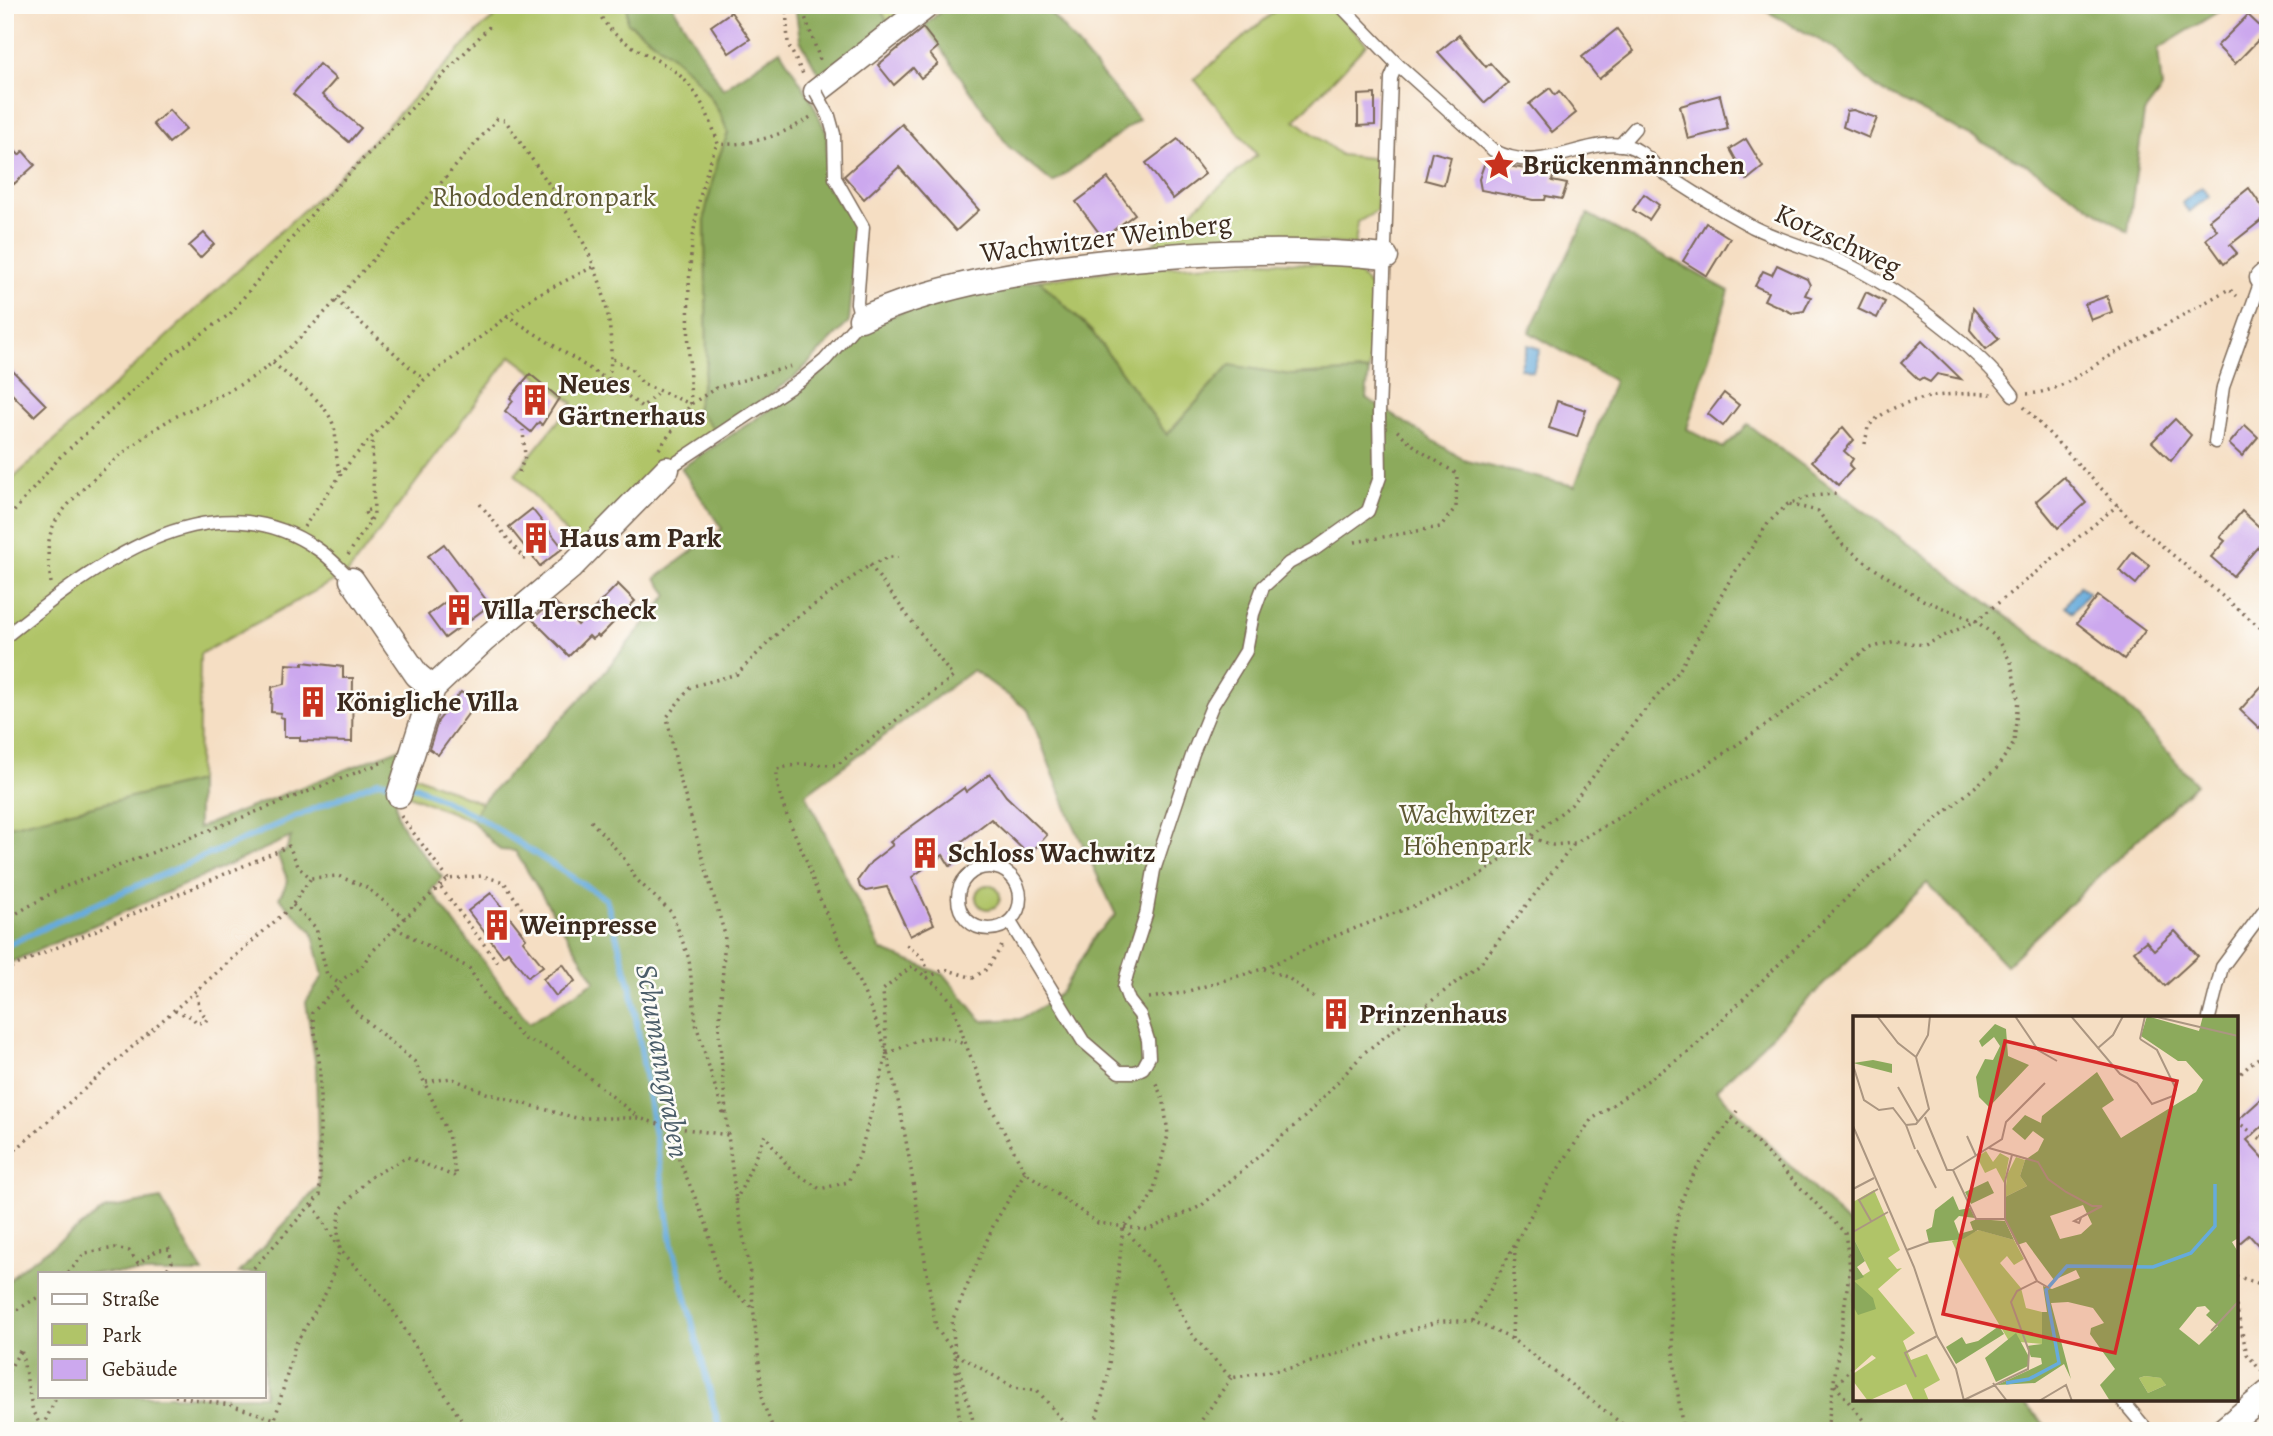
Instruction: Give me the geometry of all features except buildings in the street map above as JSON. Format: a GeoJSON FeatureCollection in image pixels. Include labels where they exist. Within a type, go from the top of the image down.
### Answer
{"type":"FeatureCollection","features":[{"type":"Feature","properties":{"kind":"street"},"geometry":{"type":"LineString","coordinates":[[822,100],[928,5]]}},
{"type":"Feature","properties":{"kind":"street","name":"Wachwitzer Weinberg"},"geometry":{"type":"LineString","coordinates":[[861,319],[903,300],[949,288],[1043,269],[1168,254],[1286,250],[1386,257]]}},
{"type":"Feature","properties":{"kind":"street","name":"Wachwitzer Weinberg"},"geometry":{"type":"LineString","coordinates":[[433,688],[484,640],[570,568],[661,462]]}},
{"type":"Feature","properties":{"kind":"street"},"geometry":{"type":"LineString","coordinates":[[345,574],[417,675],[433,688],[406,773]]}},
{"type":"Feature","properties":{"kind":"street"},"geometry":{"type":"LineString","coordinates":[[2222,1431],[2268,1392]]}},
{"type":"Feature","properties":{"kind":"lane"},"geometry":{"type":"LineString","coordinates":[[1340,5],[1397,64],[1493,150],[1509,159],[1529,160],[1620,145],[1635,128]]}},
{"type":"Feature","properties":{"kind":"lane"},"geometry":{"type":"LineString","coordinates":[[1012,925],[985,930],[966,919],[958,900],[959,889],[972,872],[989,867],[1000,869],[1016,883],[1020,903],[1012,925],[1083,1041],[1119,1072],[1135,1072],[1143,1068],[1149,1057],[1148,1040],[1140,1015],[1129,1001],[1125,986],[1146,915],[1154,870],[1192,753],[1212,706],[1246,651],[1253,614],[1263,587],[1289,563],[1368,511],[1380,477],[1379,414],[1391,78],[1397,64]]}},
{"type":"Feature","properties":{"kind":"lane"},"geometry":{"type":"LineString","coordinates":[[822,100],[834,134],[835,178],[863,228],[857,303],[861,319]]}},
{"type":"Feature","properties":{"kind":"lane","name":"Kotzschweg"},"geometry":{"type":"LineString","coordinates":[[1620,145],[1638,151],[1665,173],[1754,228],[1843,262],[1919,306],[2001,379],[2013,395]]}},
{"type":"Feature","properties":{"kind":"lane"},"geometry":{"type":"LineString","coordinates":[[2215,442],[2223,387],[2265,275]]}},
{"type":"Feature","properties":{"kind":"lane","name":"Wachwitzer Weinberg"},"geometry":{"type":"LineString","coordinates":[[661,462],[825,360],[861,319]]}},
{"type":"Feature","properties":{"kind":"lane"},"geometry":{"type":"LineString","coordinates":[[5,636],[55,598],[149,540],[197,524],[241,521],[264,524],[317,548],[345,574]]}},
{"type":"Feature","properties":{"kind":"lane"},"geometry":{"type":"LineString","coordinates":[[2210,1016],[2222,967],[2268,905]]}},
{"type":"Feature","properties":{"kind":"lane"},"geometry":{"type":"LineString","coordinates":[[2123,1401],[2148,1431]]}},
{"type":"Feature","properties":{"kind":"path"},"geometry":{"type":"LineString","coordinates":[[596,5],[601,21],[622,41],[675,72],[683,81],[712,122],[718,144],[703,178],[691,248],[691,404],[661,462]]}},
{"type":"Feature","properties":{"kind":"path"},"geometry":{"type":"LineString","coordinates":[[786,5],[789,44],[799,69],[822,100]]}},
{"type":"Feature","properties":{"kind":"path"},"geometry":{"type":"LineString","coordinates":[[801,5],[822,100]]}},
{"type":"Feature","properties":{"kind":"path"},"geometry":{"type":"LineString","coordinates":[[5,522],[60,457],[173,354],[230,314],[319,205],[492,24]]}},
{"type":"Feature","properties":{"kind":"path"},"geometry":{"type":"LineString","coordinates":[[718,144],[731,145],[775,136],[822,100]]}},
{"type":"Feature","properties":{"kind":"path"},"geometry":{"type":"LineString","coordinates":[[55,598],[47,548],[58,517],[133,446],[169,421],[241,384],[273,363],[336,300],[496,119],[505,120],[580,231],[597,265],[607,305],[612,358],[609,381]]}},
{"type":"Feature","properties":{"kind":"path"},"geometry":{"type":"LineString","coordinates":[[297,537],[372,437],[424,380],[533,297],[597,265]]}},
{"type":"Feature","properties":{"kind":"path"},"geometry":{"type":"LineString","coordinates":[[2013,395],[2045,393],[2067,384],[2092,366],[2229,289],[2240,299],[2265,275]]}},
{"type":"Feature","properties":{"kind":"path"},"geometry":{"type":"LineString","coordinates":[[336,300],[424,380]]}},
{"type":"Feature","properties":{"kind":"path"},"geometry":{"type":"LineString","coordinates":[[506,315],[609,381],[642,407],[659,392]]}},
{"type":"Feature","properties":{"kind":"path"},"geometry":{"type":"LineString","coordinates":[[612,358],[631,369],[643,384],[691,404]]}},
{"type":"Feature","properties":{"kind":"path"},"geometry":{"type":"LineString","coordinates":[[691,404],[716,388],[788,366],[825,360]]}},
{"type":"Feature","properties":{"kind":"path"},"geometry":{"type":"LineString","coordinates":[[273,363],[326,410],[335,431],[336,465],[341,476]]}},
{"type":"Feature","properties":{"kind":"path"},"geometry":{"type":"LineString","coordinates":[[1865,444],[1868,427],[1890,410],[1931,397],[1984,393]]}},
{"type":"Feature","properties":{"kind":"path"},"geometry":{"type":"LineString","coordinates":[[2013,395],[2132,521],[2268,634]]}},
{"type":"Feature","properties":{"kind":"path"},"geometry":{"type":"LineString","coordinates":[[1352,543],[1440,527],[1456,507],[1457,474],[1419,450],[1379,414]]}},
{"type":"Feature","properties":{"kind":"path"},"geometry":{"type":"LineString","coordinates":[[519,472],[525,457],[523,430]]}},
{"type":"Feature","properties":{"kind":"path"},"geometry":{"type":"LineString","coordinates":[[345,574],[374,509],[372,437]]}},
{"type":"Feature","properties":{"kind":"path"},"geometry":{"type":"LineString","coordinates":[[1129,1001],[1182,993],[1262,969],[1335,936],[1440,896],[1485,872],[1571,805],[1639,716],[1679,671],[1731,578],[1769,522],[1788,504],[1811,496],[1836,494]]}},
{"type":"Feature","properties":{"kind":"path"},"geometry":{"type":"LineString","coordinates":[[480,504],[524,559],[529,555]]}},
{"type":"Feature","properties":{"kind":"path"},"geometry":{"type":"LineString","coordinates":[[1473,1321],[1548,1184],[1591,1120],[1690,1051],[1861,884],[1996,769],[2014,743],[2018,699],[2011,662],[1995,636],[1976,621],[1923,600],[1875,569],[1843,545],[1818,510],[1788,504]]}},
{"type":"Feature","properties":{"kind":"path"},"geometry":{"type":"LineString","coordinates":[[736,1201],[765,1135],[790,1169],[820,1189],[848,1182],[860,1154],[887,1054],[883,990],[912,966],[952,1002],[991,1107],[1025,1172],[1098,1223],[1147,1230],[1201,1206],[1308,1114],[1365,1052],[1480,964],[1575,844],[1698,771],[1788,710],[1867,649],[1895,641],[1925,645],[1976,621],[2118,505]]}},
{"type":"Feature","properties":{"kind":"path"},"geometry":{"type":"LineString","coordinates":[[370,520],[364,511],[374,509]]}},
{"type":"Feature","properties":{"kind":"path"},"geometry":{"type":"LineString","coordinates":[[774,1431],[763,1403],[754,1309],[728,1135],[719,1033],[725,935],[678,772],[667,717],[690,687],[737,674],[786,625],[870,565],[889,557],[898,557]]}},
{"type":"Feature","properties":{"kind":"path"},"geometry":{"type":"LineString","coordinates":[[870,565],[953,677],[837,765],[799,764],[777,769],[776,787],[804,850],[817,892],[863,986],[887,1054],[903,1126],[936,1328],[955,1353],[976,1431]]}},
{"type":"Feature","properties":{"kind":"path"},"geometry":{"type":"LineString","coordinates":[[5,920],[59,890],[406,773],[399,813],[448,879]]}},
{"type":"Feature","properties":{"kind":"path"},"geometry":{"type":"LineString","coordinates":[[591,821],[623,857],[636,880],[672,913],[689,959],[696,1024],[728,1135]]}},
{"type":"Feature","properties":{"kind":"path"},"geometry":{"type":"LineString","coordinates":[[1532,837],[1553,845],[1575,844]]}},
{"type":"Feature","properties":{"kind":"path"},"geometry":{"type":"LineString","coordinates":[[5,970],[289,846],[299,868],[311,878],[338,876],[356,883],[405,918]]}},
{"type":"Feature","properties":{"kind":"path"},"geometry":{"type":"LineString","coordinates":[[250,1272],[313,1205],[322,1187],[320,1066],[312,1013],[338,986],[361,968],[369,955],[405,918],[448,879],[482,876],[503,882],[531,922]]}},
{"type":"Feature","properties":{"kind":"path"},"geometry":{"type":"LineString","coordinates":[[5,1159],[293,905],[311,878]]}},
{"type":"Feature","properties":{"kind":"path"},"geometry":{"type":"LineString","coordinates":[[441,888],[499,964]]}},
{"type":"Feature","properties":{"kind":"path"},"geometry":{"type":"LineString","coordinates":[[277,1431],[275,1419],[295,1345],[328,1289],[340,1249],[340,1210],[369,1178],[407,1157],[456,1177],[448,1134],[415,1062],[359,1016],[327,975],[316,928],[293,905]]}},
{"type":"Feature","properties":{"kind":"path"},"geometry":{"type":"LineString","coordinates":[[927,978],[944,969],[979,977],[1012,925]]}},
{"type":"Feature","properties":{"kind":"path"},"geometry":{"type":"LineString","coordinates":[[395,928],[469,968],[489,1002],[524,1039],[556,1051],[639,1118]]}},
{"type":"Feature","properties":{"kind":"path"},"geometry":{"type":"LineString","coordinates":[[906,945],[921,956],[927,966],[927,978]]}},
{"type":"Feature","properties":{"kind":"path"},"geometry":{"type":"LineString","coordinates":[[1262,969],[1287,977],[1314,999]]}},
{"type":"Feature","properties":{"kind":"path"},"geometry":{"type":"LineString","coordinates":[[175,1011],[192,1017],[197,1023],[205,1022],[197,992]]}},
{"type":"Feature","properties":{"kind":"path"},"geometry":{"type":"LineString","coordinates":[[192,1017],[200,1010]]}},
{"type":"Feature","properties":{"kind":"path"},"geometry":{"type":"LineString","coordinates":[[887,1054],[920,1040],[944,1035],[966,1045]]}},
{"type":"Feature","properties":{"kind":"path"},"geometry":{"type":"LineString","coordinates":[[2238,1076],[2254,1060],[2268,1052]]}},
{"type":"Feature","properties":{"kind":"path"},"geometry":{"type":"LineString","coordinates":[[1093,1431],[1108,1375],[1123,1227],[1143,1210],[1153,1193],[1168,1135],[1164,1102],[1150,1069],[1149,1057]]}},
{"type":"Feature","properties":{"kind":"path"},"geometry":{"type":"LineString","coordinates":[[426,1082],[451,1078],[486,1093],[576,1118],[639,1118],[665,1126],[728,1135]]}},
{"type":"Feature","properties":{"kind":"path"},"geometry":{"type":"LineString","coordinates":[[1682,1431],[1674,1345],[1671,1247],[1687,1187],[1737,1111]]}},
{"type":"Feature","properties":{"kind":"path"},"geometry":{"type":"LineString","coordinates":[[1732,1118],[1845,1233],[1850,1266],[1836,1385],[1827,1431]]}},
{"type":"Feature","properties":{"kind":"path"},"geometry":{"type":"LineString","coordinates":[[2238,1122],[2262,1137],[2268,1144]]}},
{"type":"Feature","properties":{"kind":"path"},"geometry":{"type":"LineString","coordinates":[[665,1126],[707,1226],[719,1279],[754,1309]]}},
{"type":"Feature","properties":{"kind":"path"},"geometry":{"type":"LineString","coordinates":[[2262,1137],[2268,1131]]}},
{"type":"Feature","properties":{"kind":"path"},"geometry":{"type":"LineString","coordinates":[[960,1431],[952,1321],[995,1224],[1025,1172]]}},
{"type":"Feature","properties":{"kind":"path"},"geometry":{"type":"LineString","coordinates":[[313,1205],[340,1249],[389,1304],[468,1431]]}},
{"type":"Feature","properties":{"kind":"path"},"geometry":{"type":"LineString","coordinates":[[1123,1227],[1156,1265],[1194,1336],[1231,1378]]}},
{"type":"Feature","properties":{"kind":"path"},"geometry":{"type":"LineString","coordinates":[[1512,1339],[1515,1246]]}},
{"type":"Feature","properties":{"kind":"path"},"geometry":{"type":"LineString","coordinates":[[69,1272],[85,1253],[115,1248],[129,1251],[138,1263],[158,1250],[169,1249],[172,1262],[165,1272]]}},
{"type":"Feature","properties":{"kind":"path"},"geometry":{"type":"LineString","coordinates":[[2238,1277],[2258,1283],[2268,1293]]}},
{"type":"Feature","properties":{"kind":"path"},"geometry":{"type":"LineString","coordinates":[[5,1317],[38,1297]]}},
{"type":"Feature","properties":{"kind":"path"},"geometry":{"type":"LineString","coordinates":[[2238,1315],[2247,1354],[2268,1381]]}},
{"type":"Feature","properties":{"kind":"path"},"geometry":{"type":"LineString","coordinates":[[1194,1431],[1231,1378],[1295,1367],[1439,1321],[1473,1321],[1512,1339],[1631,1431]]}},
{"type":"Feature","properties":{"kind":"path"},"geometry":{"type":"LineString","coordinates":[[5,1377],[21,1349],[33,1412],[44,1429]]}},
{"type":"Feature","properties":{"kind":"path"},"geometry":{"type":"LineString","coordinates":[[955,1353],[1013,1387],[1037,1390],[1065,1423],[1067,1431]]}},
{"type":"Feature","properties":{"kind":"path"},"geometry":{"type":"LineString","coordinates":[[1836,1385],[1853,1366]]}},
{"type":"Feature","properties":{"kind":"path"},"geometry":{"type":"LineString","coordinates":[[1836,1385],[1872,1431]]}},
{"type":"Feature","properties":{"kind":"path"},"geometry":{"type":"LineString","coordinates":[[44,1429],[56,1398]]}},
{"type":"Feature","properties":{"kind":"path"},"geometry":{"type":"LineString","coordinates":[[187,1398],[230,1405],[275,1419]]}},
{"type":"Feature","properties":{"kind":"green space","name":"Rhododendronpark"},"geometry":{"type":"Polygon","coordinates":[[[510,5],[627,5],[627,22],[687,69],[711,98],[720,114],[728,133],[717,162],[705,214],[707,363],[696,409],[716,432],[579,548],[515,474],[573,403],[511,356],[348,573],[200,654],[198,781],[5,827],[5,486],[325,190],[482,27],[510,5]]]}},
{"type":"Feature","properties":{"kind":"green space"},"geometry":{"type":"Polygon","coordinates":[[[627,5],[672,5],[723,89],[780,50],[812,101],[827,134],[826,185],[858,228],[849,322],[796,376],[716,432],[696,409],[707,363],[705,214],[717,162],[728,133],[711,98],[687,69],[627,22],[627,5]]]}},
{"type":"Feature","properties":{"kind":"green space"},"geometry":{"type":"Polygon","coordinates":[[[795,5],[879,5],[889,26],[822,80],[800,40],[795,5]]]}},
{"type":"Feature","properties":{"kind":"green space"},"geometry":{"type":"Polygon","coordinates":[[[879,5],[912,5],[889,26],[879,5]]]}},
{"type":"Feature","properties":{"kind":"green space"},"geometry":{"type":"Polygon","coordinates":[[[948,5],[1044,5],[1139,119],[1053,183],[1008,146],[925,25],[948,5]]]}},
{"type":"Feature","properties":{"kind":"green space"},"geometry":{"type":"Polygon","coordinates":[[[1282,5],[1329,5],[1367,44],[1295,120],[1341,155],[1379,159],[1377,211],[1358,222],[1355,245],[1275,239],[1219,240],[1146,250],[1257,155],[1194,79],[1282,5]]]}},
{"type":"Feature","properties":{"kind":"green space"},"geometry":{"type":"Polygon","coordinates":[[[1755,5],[2229,5],[2158,49],[2162,89],[2144,113],[2128,232],[2027,165],[1878,89],[1834,48],[1755,5]]]}},
{"type":"Feature","properties":{"kind":"green space","name":"Wachwitzer Höhenpark"},"geometry":{"type":"Polygon","coordinates":[[[1588,214],[1729,291],[1687,429],[1723,448],[1748,425],[2125,704],[2196,784],[2006,965],[1927,883],[1716,1090],[1853,1229],[1853,1401],[2022,1401],[2051,1431],[5,1431],[5,1285],[20,1269],[106,1209],[161,1199],[202,1272],[38,1272],[38,1398],[266,1398],[266,1272],[240,1272],[319,1186],[316,1067],[306,1002],[323,976],[312,931],[279,898],[288,881],[277,854],[286,851],[291,837],[5,965],[5,827],[198,781],[198,828],[403,747],[396,806],[405,830],[442,877],[431,891],[529,1023],[595,981],[515,851],[500,850],[472,821],[481,803],[591,688],[668,595],[656,578],[722,529],[681,468],[809,384],[862,327],[915,307],[1039,280],[1092,332],[1167,435],[1230,365],[1290,375],[1369,371],[1366,398],[1466,461],[1575,486],[1614,381],[1529,332],[1588,214]],[[973,670],[806,794],[881,950],[945,975],[982,1021],[1020,1019],[1050,1002],[1062,991],[1096,934],[1116,915],[1071,819],[1028,710],[973,670]]]}},
{"type":"Feature","properties":{"kind":"green space"},"geometry":{"type":"Polygon","coordinates":[[[1267,261],[1353,267],[1375,292],[1369,371],[1290,375],[1230,365],[1167,435],[1092,332],[1039,280],[1125,269],[1267,261]]]}},
{"type":"Feature","properties":{"kind":"green space"},"geometry":{"type":"Polygon","coordinates":[[[414,775],[481,803],[472,821],[406,794],[414,775]]]}},
{"type":"Feature","properties":{"kind":"green space"},"geometry":{"type":"Polygon","coordinates":[[[988,885],[999,892],[1000,897],[993,908],[988,909],[977,902],[976,897],[983,886],[988,885]]]}},
{"type":"Feature","properties":{"kind":"water"},"geometry":{"type":"Polygon","coordinates":[[[2202,187],[2209,196],[2189,212],[2182,203],[2202,187]]]}},
{"type":"Feature","properties":{"kind":"water"},"geometry":{"type":"Polygon","coordinates":[[[1528,345],[1540,349],[1533,372],[1520,368],[1528,345]]]}},
{"type":"Feature","properties":{"kind":"water"},"geometry":{"type":"Polygon","coordinates":[[[2080,586],[2088,592],[2073,612],[2065,606],[2080,586]]]}},
{"type":"Feature","properties":{"kind":"waterway","name":"Schumanngraben"},"geometry":{"type":"LineString","coordinates":[[5,946],[378,781],[396,783]]}},
{"type":"Feature","properties":{"kind":"waterway","name":"Schumanngraben"},"geometry":{"type":"LineString","coordinates":[[406,785],[417,787],[480,818],[606,899],[631,988],[673,1247],[720,1431]]}},
{"type":"Feature","properties":{"kind":"place","name":"Brückenmännchen"},"geometry":{"type":"Point","coordinates":[1499,165]}},
{"type":"Feature","properties":{"kind":"place","name":"Neues Gärtnerhaus"},"geometry":{"type":"Point","coordinates":[535,400]}},
{"type":"Feature","properties":{"kind":"place","name":"Haus am Park"},"geometry":{"type":"Point","coordinates":[536,538]}},
{"type":"Feature","properties":{"kind":"place","name":"Villa Terscheck"},"geometry":{"type":"Point","coordinates":[459,610]}},
{"type":"Feature","properties":{"kind":"place","name":"Königliche Villa"},"geometry":{"type":"Point","coordinates":[313,702]}},
{"type":"Feature","properties":{"kind":"place","name":"Schloss Wachwitz"},"geometry":{"type":"Point","coordinates":[925,853]}},
{"type":"Feature","properties":{"kind":"place","name":"Weinpresse"},"geometry":{"type":"Point","coordinates":[497,925]}},
{"type":"Feature","properties":{"kind":"place","name":"Prinzenhaus"},"geometry":{"type":"Point","coordinates":[1336,1014]}}]}
